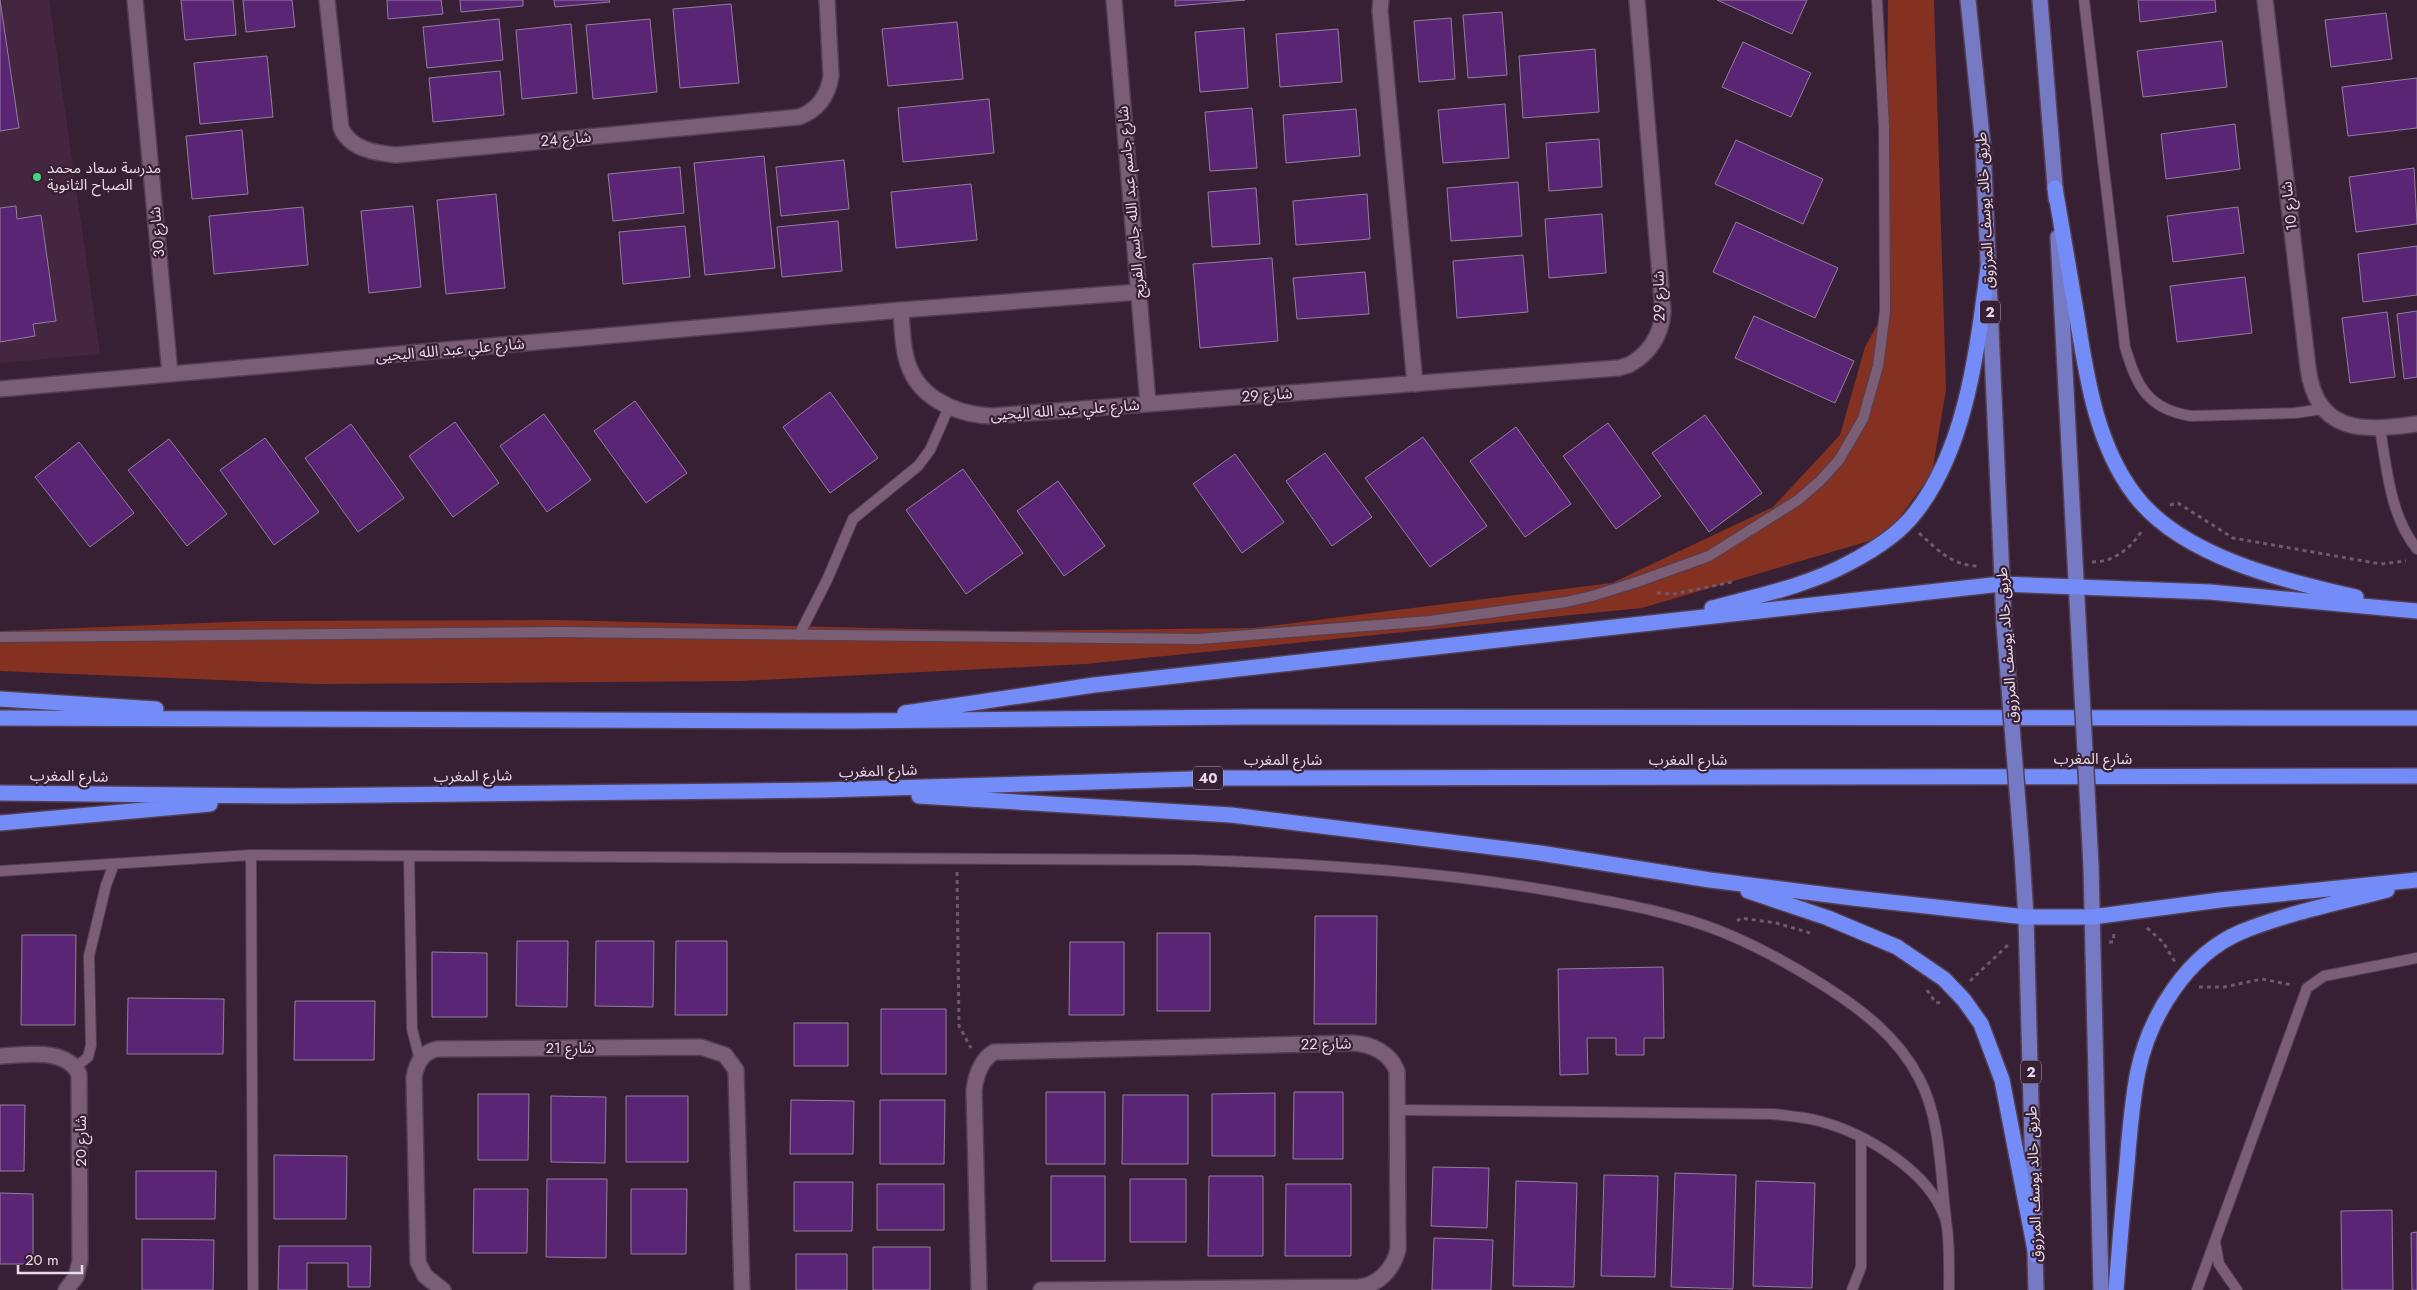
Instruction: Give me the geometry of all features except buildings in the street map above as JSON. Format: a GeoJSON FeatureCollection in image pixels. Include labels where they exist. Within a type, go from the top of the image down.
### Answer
{"type":"FeatureCollection","features":[{"type":"Feature","properties":{"kind":"highway"},"geometry":{"type":"LineString","coordinates":[[2055,188],[2092,399],[2101,428],[2121,474],[2134,495],[2190,541],[2238,563],[2322,589],[2414,610]]}},
{"type":"Feature","properties":{"kind":"highway"},"geometry":{"type":"LineString","coordinates":[[1669,620],[1772,592],[1827,573],[1873,549],[1915,514],[1929,493],[1950,451],[1973,366],[1988,268]]}},
{"type":"Feature","properties":{"kind":"highway"},"geometry":{"type":"LineString","coordinates":[[851,721],[1094,685],[2001,584],[2210,592],[2414,610]]}},
{"type":"Feature","properties":{"kind":"highway"},"geometry":{"type":"LineString","coordinates":[[0,699],[294,719]]}},
{"type":"Feature","properties":{"kind":"highway"},"geometry":{"type":"LineString","coordinates":[[0,718],[851,721],[1250,718],[2417,718]]}},
{"type":"Feature","properties":{"kind":"highway","name":"شارع المغرب"},"geometry":{"type":"LineString","coordinates":[[0,793],[290,796],[823,790],[1224,778],[2417,776]]}},
{"type":"Feature","properties":{"kind":"highway"},"geometry":{"type":"LineString","coordinates":[[823,790],[1231,814],[1540,853],[1710,880],[2026,918],[2092,917],[2220,900],[2417,881]]}},
{"type":"Feature","properties":{"kind":"highway"},"geometry":{"type":"LineString","coordinates":[[0,823],[290,796]]}},
{"type":"Feature","properties":{"kind":"highway"},"geometry":{"type":"LineString","coordinates":[[1710,880],[1828,918],[1897,947],[1944,979],[1964,1000],[1981,1024],[2002,1080],[2036,1255]]}},
{"type":"Feature","properties":{"kind":"highway"},"geometry":{"type":"LineString","coordinates":[[2116,1290],[2132,1107],[2138,1069],[2147,1040],[2159,1014],[2183,976],[2219,945],[2240,932],[2417,881]]}},
{"type":"Feature","properties":{"kind":"main road","name":"طريق خالد يوسف المرزوق"},"geometry":{"type":"LineString","coordinates":[[1968,0],[1983,146],[2001,584],[2026,918],[2036,1290]]}},
{"type":"Feature","properties":{"kind":"main road"},"geometry":{"type":"LineString","coordinates":[[2040,0],[2055,188],[2077,562],[2078,618],[2091,866],[2101,1290]]}},
{"type":"Feature","properties":{"kind":"street","name":"شارع 30"},"geometry":{"type":"LineString","coordinates":[[135,0],[170,374]]}},
{"type":"Feature","properties":{"kind":"street","name":"شارع 24"},"geometry":{"type":"LineString","coordinates":[[327,0],[341,128],[349,140],[357,146],[396,155],[799,117],[817,106],[829,86],[831,76],[827,0]]}},
{"type":"Feature","properties":{"kind":"street","name":"شارع جاسم عبد الله جاسم الفريح"},"geometry":{"type":"LineString","coordinates":[[1114,0],[1148,403]]}},
{"type":"Feature","properties":{"kind":"street"},"geometry":{"type":"LineString","coordinates":[[1381,0],[1380,21],[1415,384]]}},
{"type":"Feature","properties":{"kind":"street","name":"شارع 29"},"geometry":{"type":"LineString","coordinates":[[1148,403],[1618,368],[1637,360],[1652,346],[1662,323],[1663,312],[1637,0]]}},
{"type":"Feature","properties":{"kind":"street","name":"شارع 10"},"geometry":{"type":"LineString","coordinates":[[2265,0],[2309,381],[2323,409]]}},
{"type":"Feature","properties":{"kind":"street","name":"شارع علي عبد الله اليحيى"},"geometry":{"type":"LineString","coordinates":[[0,389],[900,310],[1139,292]]}},
{"type":"Feature","properties":{"kind":"street","name":"شارع علي عبد الله اليحيى"},"geometry":{"type":"LineString","coordinates":[[900,310],[909,368],[930,396],[948,407],[968,414],[991,416],[1148,403]]}},
{"type":"Feature","properties":{"kind":"street"},"geometry":{"type":"LineString","coordinates":[[2323,409],[2345,425],[2380,429],[2417,424]]}},
{"type":"Feature","properties":{"kind":"street","name":"شارع 22"},"geometry":{"type":"LineString","coordinates":[[981,1066],[990,1054],[1000,1050],[1360,1044],[1383,1053],[1395,1066],[1397,1072],[1398,1249],[1388,1271],[1371,1285],[1359,1287],[1041,1290]]}},
{"type":"Feature","properties":{"kind":"street","name":"شارع 21"},"geometry":{"type":"LineString","coordinates":[[420,1060],[427,1052],[437,1049],[702,1047],[725,1055],[734,1064],[738,1080],[742,1290]]}},
{"type":"Feature","properties":{"kind":"street"},"geometry":{"type":"LineString","coordinates":[[0,1056],[49,1055],[65,1059],[76,1066]]}},
{"type":"Feature","properties":{"kind":"street"},"geometry":{"type":"LineString","coordinates":[[420,1060],[415,1069],[414,1078],[418,1262],[425,1276],[443,1290]]}},
{"type":"Feature","properties":{"kind":"street","name":"شارع 20"},"geometry":{"type":"LineString","coordinates":[[66,1290],[76,1277],[80,1261],[81,1084],[76,1066]]}},
{"type":"Feature","properties":{"kind":"street"},"geometry":{"type":"LineString","coordinates":[[979,1290],[974,1090],[981,1066]]}},
{"type":"Feature","properties":{"kind":"lane"},"geometry":{"type":"LineString","coordinates":[[0,636],[550,632],[1199,639],[1420,622],[1592,596],[1709,556],[1798,500],[1820,481],[1839,460],[1863,419],[1878,366],[1885,311],[1884,127],[1877,0]]}},
{"type":"Feature","properties":{"kind":"lane"},"geometry":{"type":"LineString","coordinates":[[2084,0],[2125,346],[2139,383],[2159,407],[2174,413],[2191,416],[2295,413],[2323,409]]}},
{"type":"Feature","properties":{"kind":"lane"},"geometry":{"type":"LineString","coordinates":[[799,635],[827,580],[853,520],[918,466],[930,450],[948,407]]}},
{"type":"Feature","properties":{"kind":"lane"},"geometry":{"type":"LineString","coordinates":[[2380,429],[2394,504],[2406,533],[2417,549]]}},
{"type":"Feature","properties":{"kind":"lane"},"geometry":{"type":"LineString","coordinates":[[251,855],[253,1290]]}},
{"type":"Feature","properties":{"kind":"lane"},"geometry":{"type":"LineString","coordinates":[[0,871],[251,855],[1285,862],[1464,877],[1538,888],[1643,908],[1718,930],[1786,962],[1847,1000],[1873,1020],[1905,1056],[1927,1094],[1934,1121],[1946,1219],[1950,1290]]}},
{"type":"Feature","properties":{"kind":"lane"},"geometry":{"type":"LineString","coordinates":[[409,856],[412,1029],[420,1060]]}},
{"type":"Feature","properties":{"kind":"lane"},"geometry":{"type":"LineString","coordinates":[[76,1066],[88,1057],[89,956],[106,885],[114,864]]}},
{"type":"Feature","properties":{"kind":"lane"},"geometry":{"type":"LineString","coordinates":[[2197,1290],[2307,988],[2324,976],[2417,958]]}},
{"type":"Feature","properties":{"kind":"lane"},"geometry":{"type":"LineString","coordinates":[[1398,1110],[1774,1114],[1820,1121],[1861,1138],[1898,1160],[1917,1174],[1933,1194],[1946,1219]]}},
{"type":"Feature","properties":{"kind":"lane"},"geometry":{"type":"LineString","coordinates":[[1852,1290],[1861,1267],[1861,1138]]}},
{"type":"Feature","properties":{"kind":"lane"},"geometry":{"type":"LineString","coordinates":[[2215,1241],[2219,1264],[2238,1290]]}},
{"type":"Feature","properties":{"kind":"path"},"geometry":{"type":"LineString","coordinates":[[2077,562],[2112,559],[2134,544],[2153,512],[2178,503],[2233,538],[2381,564],[2408,560]]}},
{"type":"Feature","properties":{"kind":"path"},"geometry":{"type":"LineString","coordinates":[[957,859],[959,1026],[981,1066]]}},
{"type":"Feature","properties":{"kind":"shaded area","name":"مدرسة سعاد محمد الصباح الثانوية"},"geometry":{"type":"Polygon","coordinates":[[[0,0],[49,0],[100,354],[0,363],[0,0]]]}},
{"type":"Feature","properties":{"kind":"shaded area"},"geometry":{"type":"Polygon","coordinates":[[[1888,0],[1934,0],[1946,390],[1932,473],[1886,536],[1642,608],[1085,664],[740,681],[318,684],[0,671],[0,631],[255,621],[557,620],[994,631],[1254,628],[1612,583],[1773,507],[1840,435],[1865,347],[1885,311],[1888,0]]]}},
{"type":"Feature","properties":{"kind":"place","name":"مدرسة سعاد محمد الصباح الثانوية"},"geometry":{"type":"Point","coordinates":[37,177]}}]}
